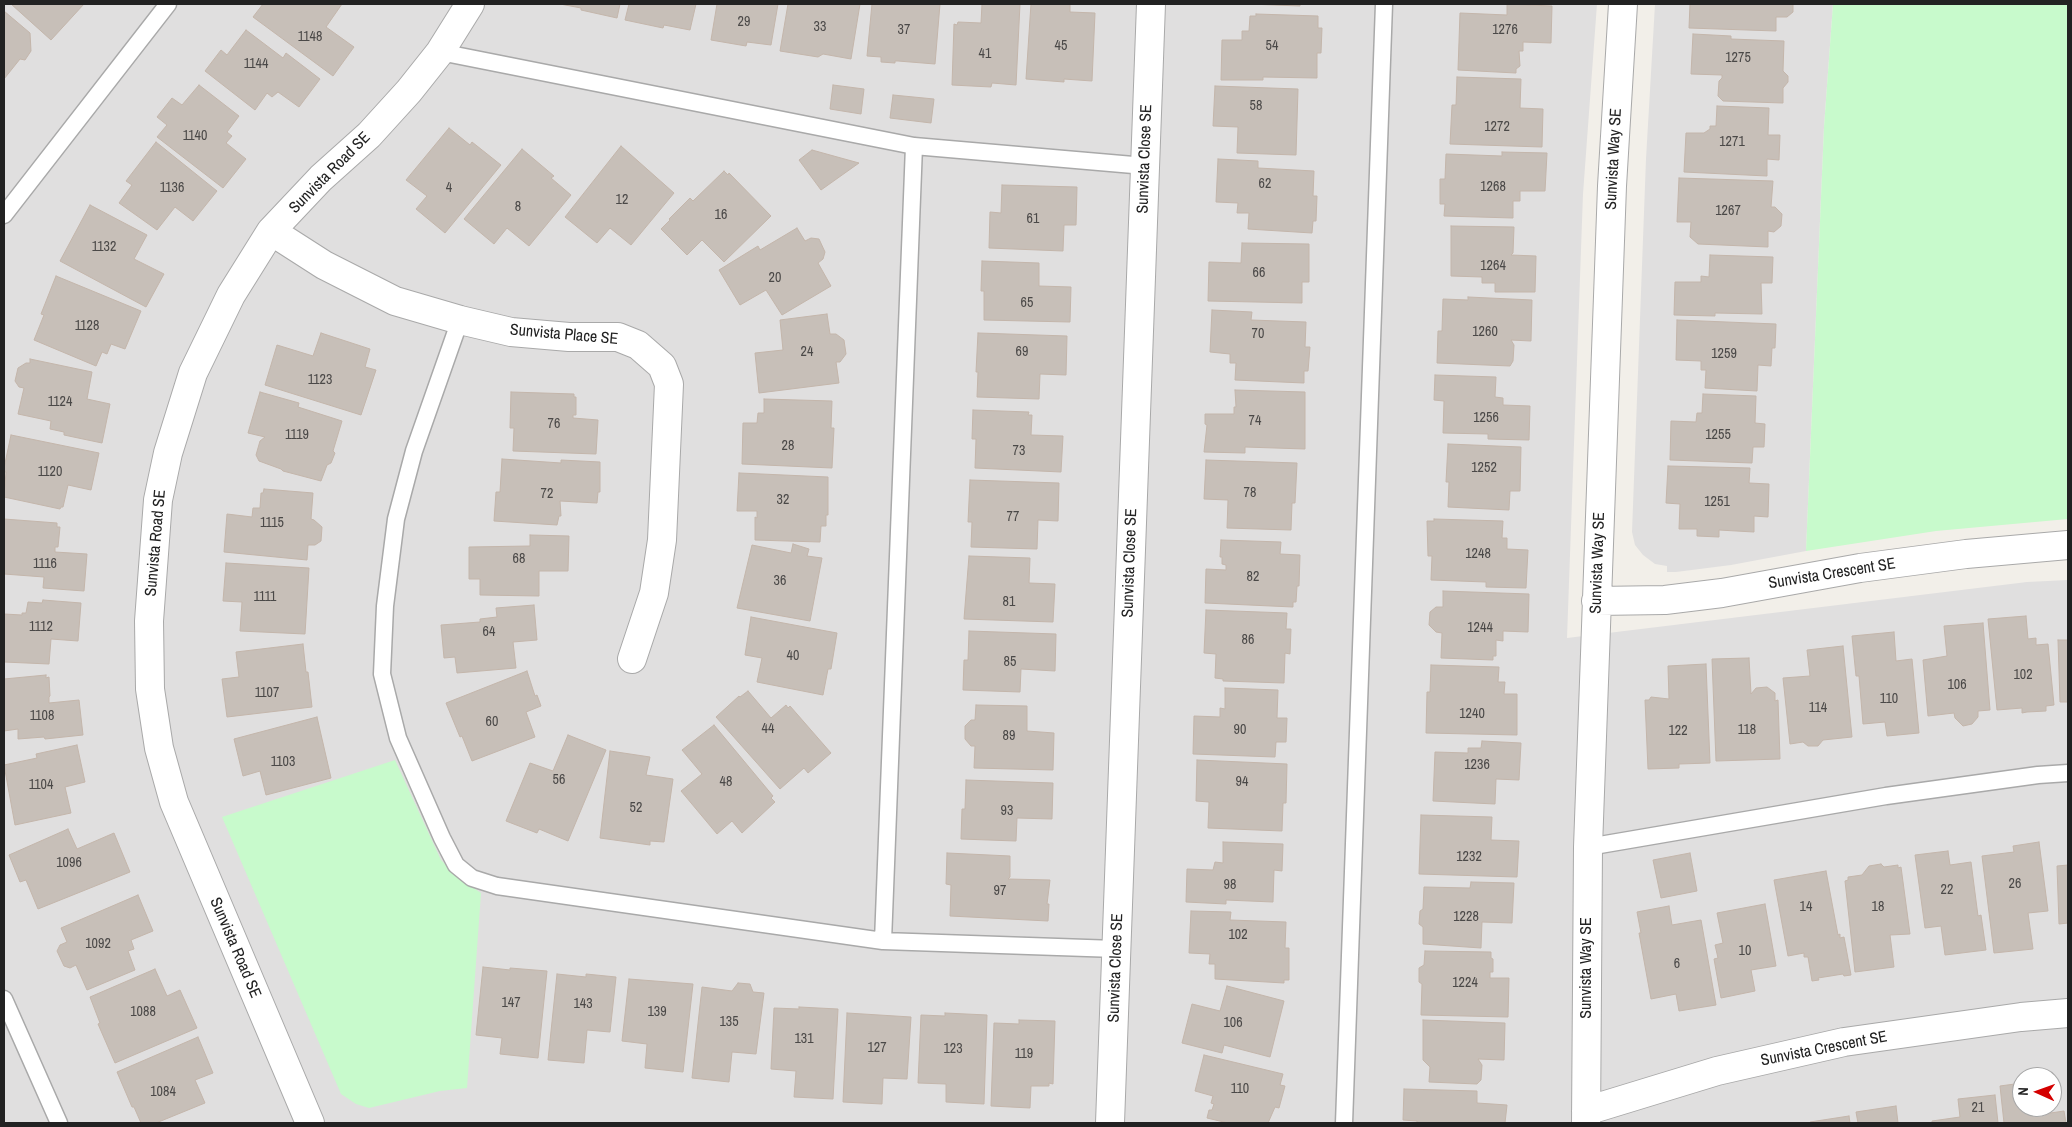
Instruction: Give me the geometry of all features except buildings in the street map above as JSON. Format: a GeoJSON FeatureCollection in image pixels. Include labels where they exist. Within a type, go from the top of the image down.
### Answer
{"type":"FeatureCollection","features":[{"type":"Feature","properties":{"kind":"street","name":"Sunvista Road SE"},"geometry":{"type":"LineString","coordinates":[[310,1123],[174,802],[159,748],[150,688],[149,621],[158,500],[168,453],[193,373],[231,295],[271,232],[320,178],[369,135],[409,92],[440,52],[470,4]]}},
{"type":"Feature","properties":{"kind":"street","name":"Sunvista Close SE"},"geometry":{"type":"LineString","coordinates":[[1110,1123],[1151,4]]}},
{"type":"Feature","properties":{"kind":"street","name":"Sunvista Way SE"},"geometry":{"type":"LineString","coordinates":[[1586,1117],[1588,847],[1612,186],[1622,4]]}},
{"type":"Feature","properties":{"kind":"street","name":"Sunvista Place SE"},"geometry":{"type":"LineString","coordinates":[[271,232],[324,265],[395,301],[460,320],[511,332],[569,337],[618,337],[638,344],[662,366],[669,384],[662,540],[654,593],[632,659]]}},
{"type":"Feature","properties":{"kind":"street","name":"Sunvista Crescent SE"},"geometry":{"type":"LineString","coordinates":[[1596,601],[1665,600],[1722,593],[1860,568],[1966,554],[2068,545]]}},
{"type":"Feature","properties":{"kind":"street","name":"Sunvista Crescent SE"},"geometry":{"type":"LineString","coordinates":[[1586,1117],[1717,1071],[1844,1042],[2021,1017],[2068,1013]]}},
{"type":"Feature","properties":{"kind":"lane"},"geometry":{"type":"LineString","coordinates":[[4,215],[168,4]]}},
{"type":"Feature","properties":{"kind":"lane"},"geometry":{"type":"LineString","coordinates":[[1344,1123],[1384,4]]}},
{"type":"Feature","properties":{"kind":"lane"},"geometry":{"type":"LineString","coordinates":[[440,52],[914,146],[1145,166]]}},
{"type":"Feature","properties":{"kind":"lane"},"geometry":{"type":"LineString","coordinates":[[883,941],[914,146]]}},
{"type":"Feature","properties":{"kind":"lane"},"geometry":{"type":"LineString","coordinates":[[460,320],[414,451],[396,519],[385,606],[382,674],[398,738],[442,838],[456,865],[472,878],[497,886],[883,941],[1116,949]]}},
{"type":"Feature","properties":{"kind":"lane"},"geometry":{"type":"LineString","coordinates":[[1588,847],[1886,796],[2038,775],[2068,773]]}},
{"type":"Feature","properties":{"kind":"lane"},"geometry":{"type":"LineString","coordinates":[[4,999],[59,1123]]}},
{"type":"Feature","properties":{"kind":"shaded area"},"geometry":{"type":"Polygon","coordinates":[[[4,4],[1597,4],[1583,194],[1567,638],[2027,582],[2068,580],[2068,1123],[4,1123],[4,4]]]}},
{"type":"Feature","properties":{"kind":"shaded area"},"geometry":{"type":"Polygon","coordinates":[[[1655,4],[1833,4],[1824,127],[1806,551],[1731,565],[1676,572],[1667,572],[1667,566],[1655,564],[1643,555],[1635,545],[1632,532],[1646,159],[1655,4]]]}},
{"type":"Feature","properties":{"kind":"green space"},"geometry":{"type":"Polygon","coordinates":[[[1833,4],[2068,4],[2068,519],[1936,531],[1806,551],[1824,127],[1833,4]]]}},
{"type":"Feature","properties":{"kind":"green space"},"geometry":{"type":"Polygon","coordinates":[[[395,760],[441,860],[459,878],[481,893],[467,1088],[440,1091],[369,1108],[356,1104],[341,1094],[222,817],[395,760]]]}}]}
